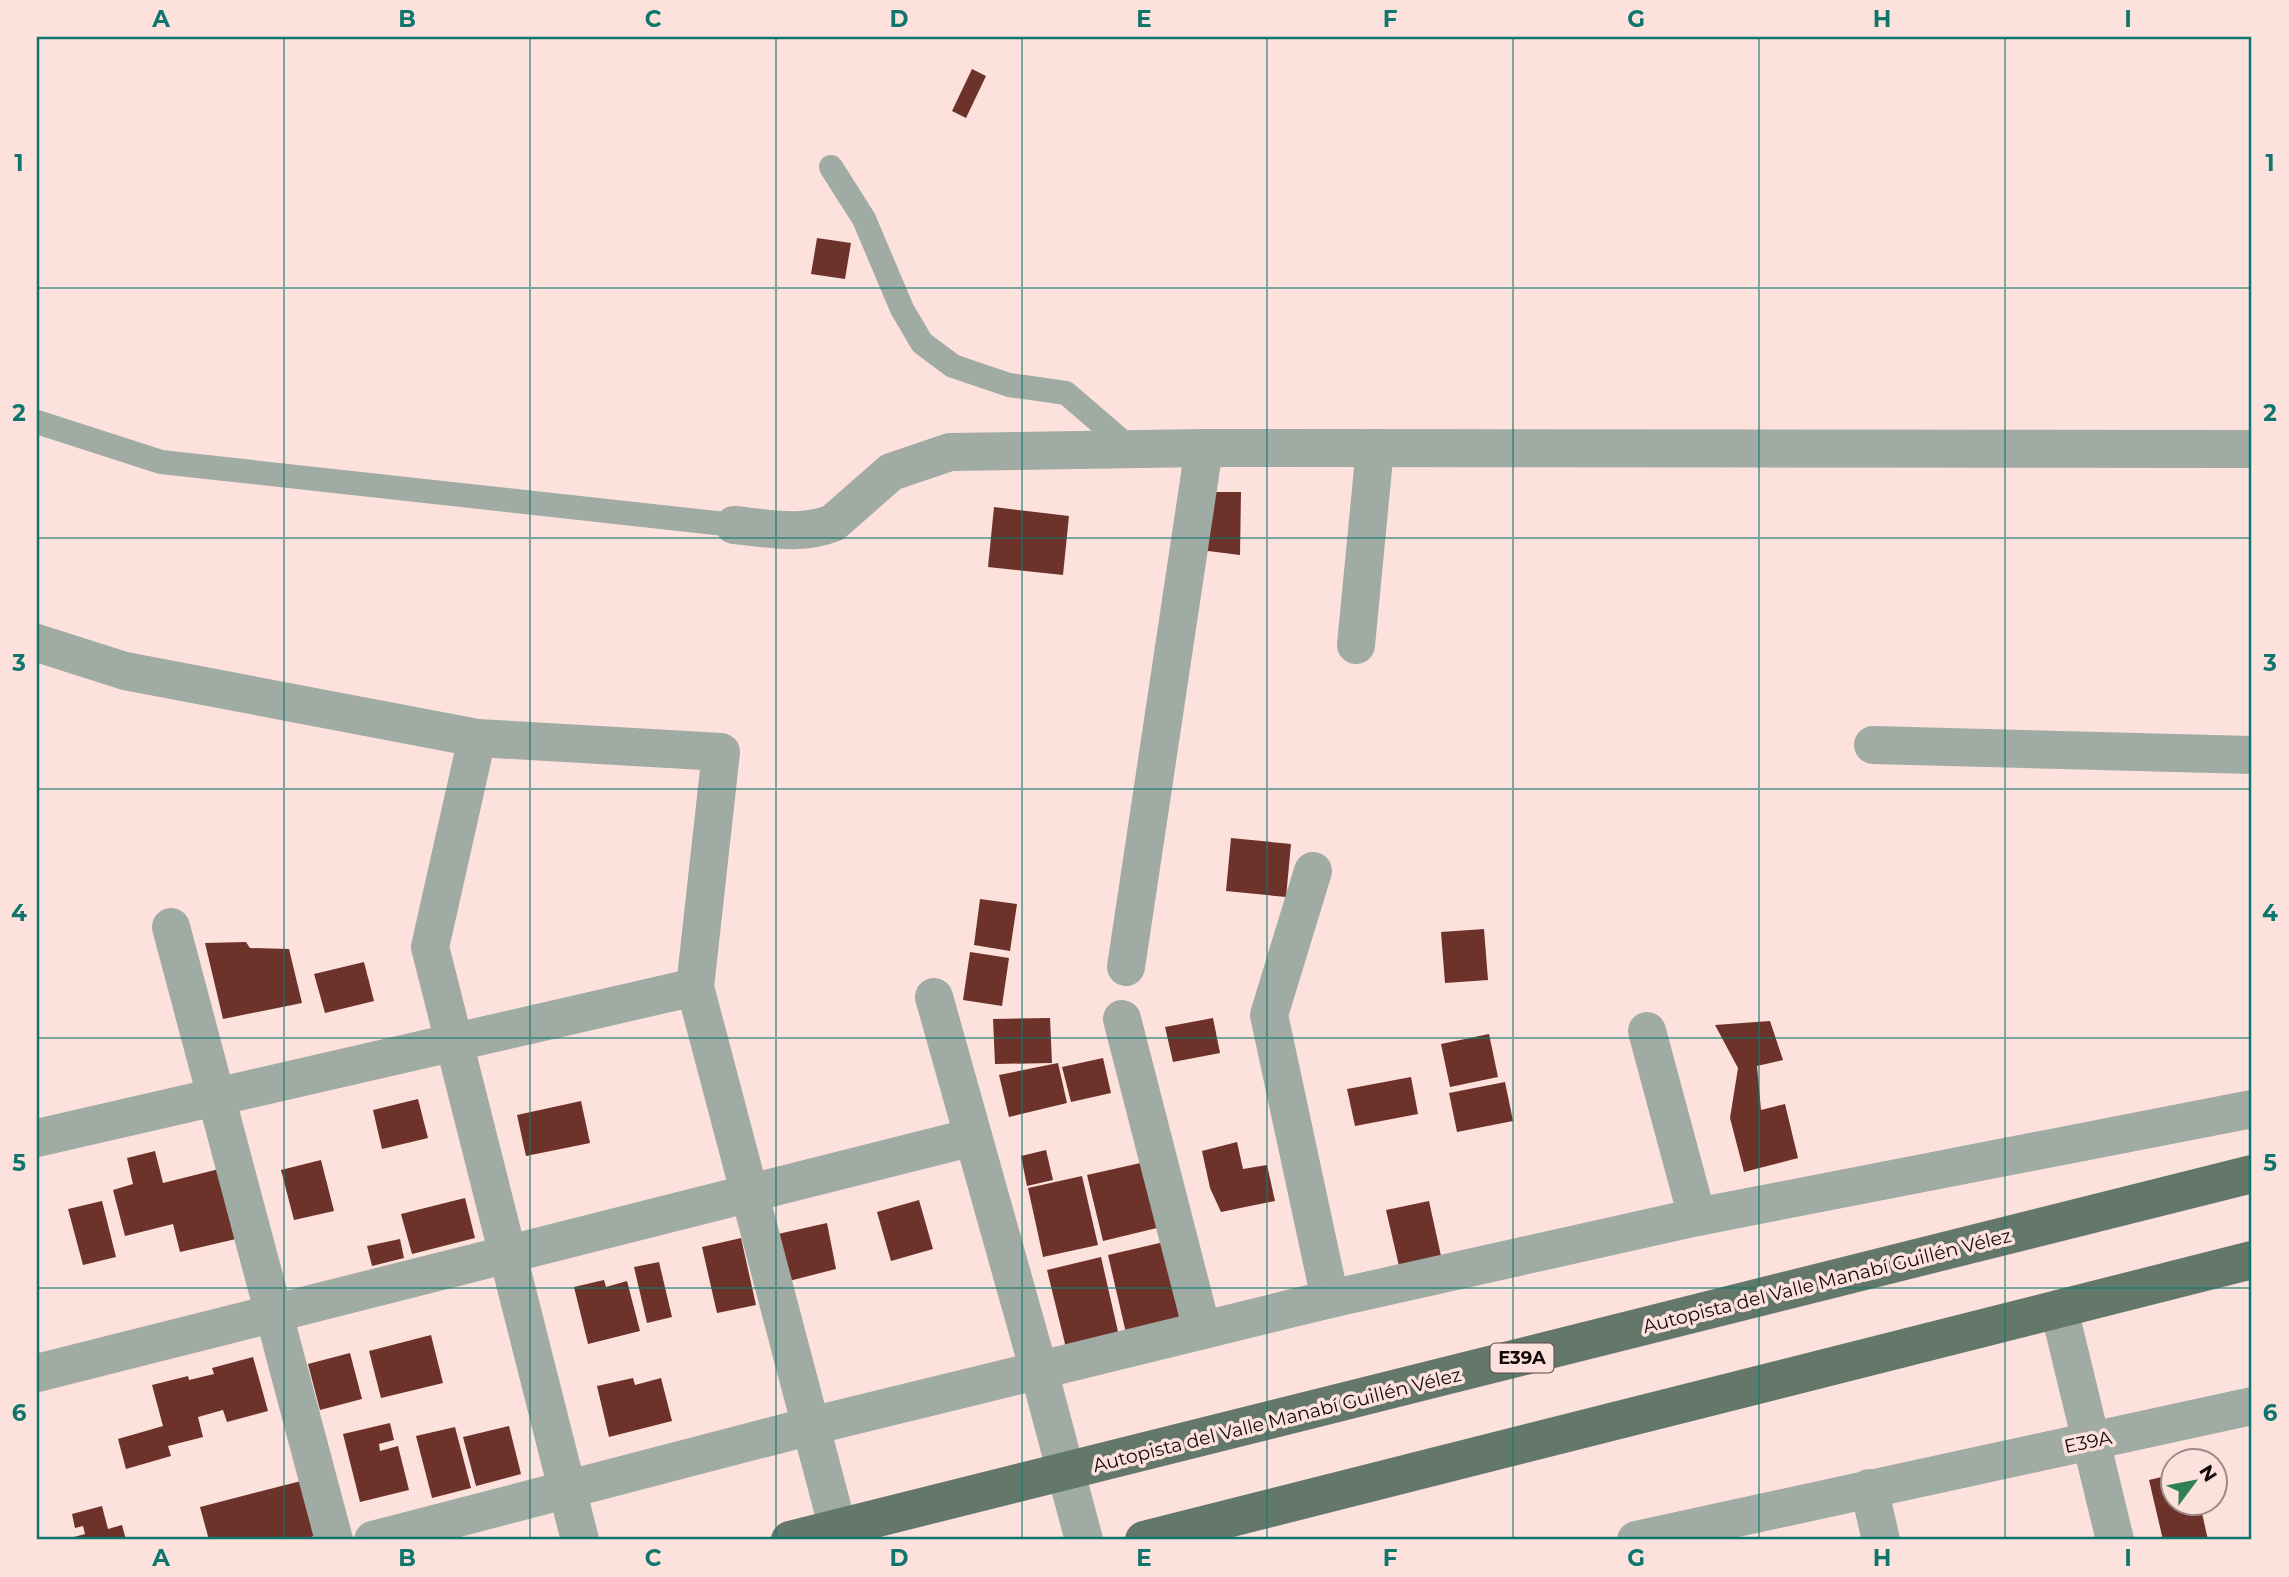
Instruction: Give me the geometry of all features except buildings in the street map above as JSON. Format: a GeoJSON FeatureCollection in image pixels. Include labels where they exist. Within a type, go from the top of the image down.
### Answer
{"type":"FeatureCollection","features":[{"type":"Feature","properties":{"kind":"main road","name":"Autopista del Valle Manabí Guillén Vélez"},"geometry":{"type":"LineString","coordinates":[[790,1540],[2252,1174]]}},
{"type":"Feature","properties":{"kind":"main road"},"geometry":{"type":"LineString","coordinates":[[1144,1540],[2252,1260]]}},
{"type":"Feature","properties":{"kind":"street"},"geometry":{"type":"LineString","coordinates":[[1126,967],[1204,448]]}},
{"type":"Feature","properties":{"kind":"street"},"geometry":{"type":"LineString","coordinates":[[734,525],[780,530],[822,527],[833,523],[891,472],[950,452],[1204,448],[2252,449]]}},
{"type":"Feature","properties":{"kind":"street"},"geometry":{"type":"LineString","coordinates":[[1356,645],[1375,448]]}},
{"type":"Feature","properties":{"kind":"street"},"geometry":{"type":"LineString","coordinates":[[37,643],[125,671],[477,738],[721,752],[695,987],[838,1528]]}},
{"type":"Feature","properties":{"kind":"street"},"geometry":{"type":"LineString","coordinates":[[477,738],[430,947],[580,1540]]}},
{"type":"Feature","properties":{"kind":"street"},"geometry":{"type":"LineString","coordinates":[[1873,745],[2252,755]]}},
{"type":"Feature","properties":{"kind":"street"},"geometry":{"type":"LineString","coordinates":[[1313,872],[1269,1015],[1330,1299]]}},
{"type":"Feature","properties":{"kind":"street"},"geometry":{"type":"LineString","coordinates":[[171,927],[334,1540]]}},
{"type":"Feature","properties":{"kind":"street"},"geometry":{"type":"LineString","coordinates":[[37,1138],[695,987]]}},
{"type":"Feature","properties":{"kind":"street"},"geometry":{"type":"LineString","coordinates":[[934,997],[1084,1540]]}},
{"type":"Feature","properties":{"kind":"street"},"geometry":{"type":"LineString","coordinates":[[1122,1019],[1202,1330]]}},
{"type":"Feature","properties":{"kind":"street"},"geometry":{"type":"LineString","coordinates":[[1647,1031],[1697,1217]]}},
{"type":"Feature","properties":{"kind":"street"},"geometry":{"type":"LineString","coordinates":[[373,1540],[811,1426],[1330,1299],[1697,1217],[2252,1109]]}},
{"type":"Feature","properties":{"kind":"street"},"geometry":{"type":"LineString","coordinates":[[37,1373],[973,1137]]}},
{"type":"Feature","properties":{"kind":"street"},"geometry":{"type":"LineString","coordinates":[[2059,1309],[2115,1540]]}},
{"type":"Feature","properties":{"kind":"street","name":"E39A"},"geometry":{"type":"LineString","coordinates":[[1636,1540],[2252,1406]]}},
{"type":"Feature","properties":{"kind":"street"},"geometry":{"type":"LineString","coordinates":[[1869,1488],[1881,1540]]}},
{"type":"Feature","properties":{"kind":"lane"},"geometry":{"type":"LineString","coordinates":[[831,167],[864,219],[902,309],[922,343],[953,366],[1009,384],[1066,393],[1131,449]]}},
{"type":"Feature","properties":{"kind":"lane"},"geometry":{"type":"LineString","coordinates":[[37,422],[161,462],[734,525]]}}]}
